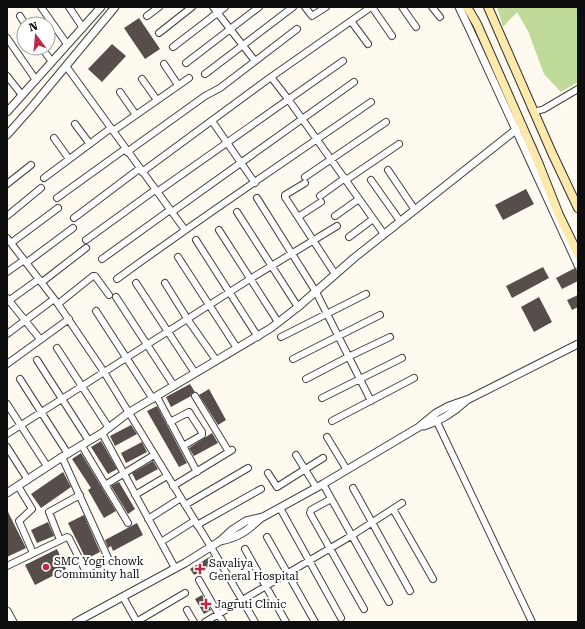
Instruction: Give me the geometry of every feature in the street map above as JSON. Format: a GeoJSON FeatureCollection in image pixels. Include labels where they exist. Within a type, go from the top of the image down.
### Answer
{"type":"FeatureCollection","features":[{"type":"Feature","properties":{"kind":"main road"},"geometry":{"type":"LineString","coordinates":[[468,7],[477,24],[519,127],[538,162],[559,215],[578,254]]}},
{"type":"Feature","properties":{"kind":"main road"},"geometry":{"type":"LineString","coordinates":[[488,7],[578,208]]}},
{"type":"Feature","properties":{"kind":"street"},"geometry":{"type":"LineString","coordinates":[[41,7],[67,44]]}},
{"type":"Feature","properties":{"kind":"street"},"geometry":{"type":"LineString","coordinates":[[69,7],[83,28]]}},
{"type":"Feature","properties":{"kind":"street"},"geometry":{"type":"LineString","coordinates":[[7,135],[115,7]]}},
{"type":"Feature","properties":{"kind":"street"},"geometry":{"type":"LineString","coordinates":[[147,16],[159,7]]}},
{"type":"Feature","properties":{"kind":"street"},"geometry":{"type":"LineString","coordinates":[[159,33],[192,7]]}},
{"type":"Feature","properties":{"kind":"street"},"geometry":{"type":"LineString","coordinates":[[213,7],[256,61]]}},
{"type":"Feature","properties":{"kind":"street"},"geometry":{"type":"LineString","coordinates":[[172,47],[225,7]]}},
{"type":"Feature","properties":{"kind":"street"},"geometry":{"type":"LineString","coordinates":[[186,63],[259,7]]}},
{"type":"Feature","properties":{"kind":"street"},"geometry":{"type":"LineString","coordinates":[[205,74],[293,7]]}},
{"type":"Feature","properties":{"kind":"street"},"geometry":{"type":"LineString","coordinates":[[305,7],[312,16],[326,7]]}},
{"type":"Feature","properties":{"kind":"street"},"geometry":{"type":"LineString","coordinates":[[74,218],[371,7],[392,36]]}},
{"type":"Feature","properties":{"kind":"street"},"geometry":{"type":"LineString","coordinates":[[402,7],[416,27]]}},
{"type":"Feature","properties":{"kind":"street"},"geometry":{"type":"LineString","coordinates":[[432,7],[440,17]]}},
{"type":"Feature","properties":{"kind":"street"},"geometry":{"type":"LineString","coordinates":[[459,7],[519,127],[578,265]]}},
{"type":"Feature","properties":{"kind":"street"},"geometry":{"type":"LineString","coordinates":[[7,112],[83,28],[99,8]]}},
{"type":"Feature","properties":{"kind":"street"},"geometry":{"type":"LineString","coordinates":[[351,21],[368,44]]}},
{"type":"Feature","properties":{"kind":"street"},"geometry":{"type":"LineString","coordinates":[[57,198],[205,96],[220,88],[297,29]]}},
{"type":"Feature","properties":{"kind":"street"},"geometry":{"type":"LineString","coordinates":[[7,38],[36,80]]}},
{"type":"Feature","properties":{"kind":"street"},"geometry":{"type":"LineString","coordinates":[[48,56],[52,62]]}},
{"type":"Feature","properties":{"kind":"street"},"geometry":{"type":"LineString","coordinates":[[86,240],[343,61]]}},
{"type":"Feature","properties":{"kind":"street"},"geometry":{"type":"LineString","coordinates":[[164,64],[178,85]]}},
{"type":"Feature","properties":{"kind":"street"},"geometry":{"type":"LineString","coordinates":[[66,66],[185,230]]}},
{"type":"Feature","properties":{"kind":"street"},"geometry":{"type":"LineString","coordinates":[[7,76],[22,96]]}},
{"type":"Feature","properties":{"kind":"street"},"geometry":{"type":"LineString","coordinates":[[271,77],[384,234]]}},
{"type":"Feature","properties":{"kind":"street"},"geometry":{"type":"LineString","coordinates":[[44,178],[90,144],[136,115],[189,78]]}},
{"type":"Feature","properties":{"kind":"street"},"geometry":{"type":"LineString","coordinates":[[142,79],[157,100]]}},
{"type":"Feature","properties":{"kind":"street"},"geometry":{"type":"LineString","coordinates":[[102,259],[241,164],[354,82]]}},
{"type":"Feature","properties":{"kind":"street"},"geometry":{"type":"LineString","coordinates":[[534,112],[544,109],[578,89]]}},
{"type":"Feature","properties":{"kind":"street"},"geometry":{"type":"LineString","coordinates":[[120,92],[136,115]]}},
{"type":"Feature","properties":{"kind":"street"},"geometry":{"type":"LineString","coordinates":[[117,279],[185,230],[371,102]]}},
{"type":"Feature","properties":{"kind":"street"},"geometry":{"type":"LineString","coordinates":[[212,121],[255,183]]}},
{"type":"Feature","properties":{"kind":"street"},"geometry":{"type":"LineString","coordinates":[[335,274],[285,196],[331,159],[386,122]]}},
{"type":"Feature","properties":{"kind":"street"},"geometry":{"type":"LineString","coordinates":[[75,124],[90,144]]}},
{"type":"Feature","properties":{"kind":"street"},"geometry":{"type":"LineString","coordinates":[[8,491],[102,433],[128,413],[216,360],[258,337],[298,308],[335,274],[519,127]]}},
{"type":"Feature","properties":{"kind":"street"},"geometry":{"type":"LineString","coordinates":[[54,138],[69,159]]}},
{"type":"Feature","properties":{"kind":"street"},"geometry":{"type":"LineString","coordinates":[[298,217],[345,179],[399,144]]}},
{"type":"Feature","properties":{"kind":"street"},"geometry":{"type":"LineString","coordinates":[[7,184],[31,165]]}},
{"type":"Feature","properties":{"kind":"street"},"geometry":{"type":"LineString","coordinates":[[388,170],[415,210]]}},
{"type":"Feature","properties":{"kind":"street"},"geometry":{"type":"LineString","coordinates":[[371,180],[400,221]]}},
{"type":"Feature","properties":{"kind":"street"},"geometry":{"type":"LineString","coordinates":[[7,216],[42,188]]}},
{"type":"Feature","properties":{"kind":"street"},"geometry":{"type":"LineString","coordinates":[[257,198],[316,292],[371,401]]}},
{"type":"Feature","properties":{"kind":"street"},"geometry":{"type":"LineString","coordinates":[[335,216],[359,199]]}},
{"type":"Feature","properties":{"kind":"street"},"geometry":{"type":"LineString","coordinates":[[7,250],[10,242],[58,208]]}},
{"type":"Feature","properties":{"kind":"street"},"geometry":{"type":"LineString","coordinates":[[236,212],[298,308]]}},
{"type":"Feature","properties":{"kind":"street"},"geometry":{"type":"LineString","coordinates":[[349,237],[374,220]]}},
{"type":"Feature","properties":{"kind":"street"},"geometry":{"type":"LineString","coordinates":[[7,434],[210,306],[250,279],[337,226]]}},
{"type":"Feature","properties":{"kind":"street"},"geometry":{"type":"LineString","coordinates":[[7,272],[25,262],[73,228]]}},
{"type":"Feature","properties":{"kind":"street"},"geometry":{"type":"LineString","coordinates":[[219,230],[278,322]]}},
{"type":"Feature","properties":{"kind":"street"},"geometry":{"type":"LineString","coordinates":[[196,240],[258,337]]}},
{"type":"Feature","properties":{"kind":"street"},"geometry":{"type":"LineString","coordinates":[[10,242],[56,301],[104,372],[255,622]]}},
{"type":"Feature","properties":{"kind":"street"},"geometry":{"type":"LineString","coordinates":[[40,339],[8,300],[40,281],[86,248]]}},
{"type":"Feature","properties":{"kind":"street"},"geometry":{"type":"LineString","coordinates":[[178,257],[237,348]]}},
{"type":"Feature","properties":{"kind":"street"},"geometry":{"type":"LineString","coordinates":[[7,334],[93,276],[95,276],[109,295]]}},
{"type":"Feature","properties":{"kind":"street"},"geometry":{"type":"LineString","coordinates":[[165,282],[188,320],[216,360]]}},
{"type":"Feature","properties":{"kind":"street"},"geometry":{"type":"LineString","coordinates":[[136,283],[195,373]]}},
{"type":"Feature","properties":{"kind":"street"},"geometry":{"type":"LineString","coordinates":[[281,337],[366,294]]}},
{"type":"Feature","properties":{"kind":"street"},"geometry":{"type":"LineString","coordinates":[[116,297],[174,386]]}},
{"type":"Feature","properties":{"kind":"street"},"geometry":{"type":"LineString","coordinates":[[96,311],[126,358],[155,398],[197,472]]}},
{"type":"Feature","properties":{"kind":"street"},"geometry":{"type":"LineString","coordinates":[[293,358],[380,314]]}},
{"type":"Feature","properties":{"kind":"street"},"geometry":{"type":"LineString","coordinates":[[7,364],[69,319]]}},
{"type":"Feature","properties":{"kind":"street"},"geometry":{"type":"LineString","coordinates":[[306,379],[390,337]]}},
{"type":"Feature","properties":{"kind":"street"},"geometry":{"type":"LineString","coordinates":[[76,622],[175,568],[220,541],[235,538],[249,530],[262,517],[323,484],[419,427],[436,413],[449,406],[469,399],[578,344]]}},
{"type":"Feature","properties":{"kind":"street"},"geometry":{"type":"LineString","coordinates":[[57,348],[109,428]]}},
{"type":"Feature","properties":{"kind":"street"},"geometry":{"type":"LineString","coordinates":[[322,398],[402,358]]}},
{"type":"Feature","properties":{"kind":"street"},"geometry":{"type":"LineString","coordinates":[[36,360],[62,399],[86,443],[105,485],[128,523]]}},
{"type":"Feature","properties":{"kind":"street"},"geometry":{"type":"LineString","coordinates":[[332,421],[414,378]]}},
{"type":"Feature","properties":{"kind":"street"},"geometry":{"type":"LineString","coordinates":[[7,566],[67,537],[69,538],[85,569],[108,558],[80,495],[65,455],[41,412],[20,379]]}},
{"type":"Feature","properties":{"kind":"street"},"geometry":{"type":"LineString","coordinates":[[173,486],[231,451],[195,396]]}},
{"type":"Feature","properties":{"kind":"street"},"geometry":{"type":"LineString","coordinates":[[419,427],[437,422],[454,412],[469,399]]}},
{"type":"Feature","properties":{"kind":"street"},"geometry":{"type":"LineString","coordinates":[[7,404],[48,466]]}},
{"type":"Feature","properties":{"kind":"street"},"geometry":{"type":"LineString","coordinates":[[170,422],[189,412],[202,432],[202,435],[183,446]]}},
{"type":"Feature","properties":{"kind":"street"},"geometry":{"type":"LineString","coordinates":[[437,422],[532,622]]}},
{"type":"Feature","properties":{"kind":"street"},"geometry":{"type":"LineString","coordinates":[[102,433],[175,568]]}},
{"type":"Feature","properties":{"kind":"street"},"geometry":{"type":"LineString","coordinates":[[327,437],[347,470]]}},
{"type":"Feature","properties":{"kind":"street"},"geometry":{"type":"LineString","coordinates":[[7,448],[28,480]]}},
{"type":"Feature","properties":{"kind":"street"},"geometry":{"type":"LineString","coordinates":[[105,485],[154,455]]}},
{"type":"Feature","properties":{"kind":"street"},"geometry":{"type":"LineString","coordinates":[[296,455],[316,487]]}},
{"type":"Feature","properties":{"kind":"street"},"geometry":{"type":"LineString","coordinates":[[268,473],[277,487],[324,458]]}},
{"type":"Feature","properties":{"kind":"street"},"geometry":{"type":"LineString","coordinates":[[185,505],[248,468]]}},
{"type":"Feature","properties":{"kind":"street"},"geometry":{"type":"LineString","coordinates":[[135,495],[167,476]]}},
{"type":"Feature","properties":{"kind":"street"},"geometry":{"type":"LineString","coordinates":[[323,484],[389,602]]}},
{"type":"Feature","properties":{"kind":"street"},"geometry":{"type":"LineString","coordinates":[[18,486],[32,509],[19,522],[33,553]]}},
{"type":"Feature","properties":{"kind":"street"},"geometry":{"type":"LineString","coordinates":[[353,488],[410,591]]}},
{"type":"Feature","properties":{"kind":"street"},"geometry":{"type":"LineString","coordinates":[[161,542],[261,489]]}},
{"type":"Feature","properties":{"kind":"street"},"geometry":{"type":"LineString","coordinates":[[60,540],[49,512],[80,495]]}},
{"type":"Feature","properties":{"kind":"street"},"geometry":{"type":"LineString","coordinates":[[148,519],[181,498]]}},
{"type":"Feature","properties":{"kind":"street"},"geometry":{"type":"LineString","coordinates":[[331,499],[311,510],[310,513],[364,610]]}},
{"type":"Feature","properties":{"kind":"street"},"geometry":{"type":"LineString","coordinates":[[205,622],[351,536],[402,503]]}},
{"type":"Feature","properties":{"kind":"street"},"geometry":{"type":"LineString","coordinates":[[280,508],[341,618]]}},
{"type":"Feature","properties":{"kind":"street"},"geometry":{"type":"LineString","coordinates":[[393,509],[433,579]]}},
{"type":"Feature","properties":{"kind":"street"},"geometry":{"type":"LineString","coordinates":[[267,537],[315,622]]}},
{"type":"Feature","properties":{"kind":"street"},"geometry":{"type":"LineString","coordinates":[[246,549],[286,622]]}},
{"type":"Feature","properties":{"kind":"street"},"geometry":{"type":"LineString","coordinates":[[199,580],[223,622]]}},
{"type":"Feature","properties":{"kind":"street"},"geometry":{"type":"LineString","coordinates":[[123,597],[137,622],[185,593]]}},
{"type":"Feature","properties":{"kind":"street"},"geometry":{"type":"LineString","coordinates":[[187,610],[194,622]]}},
{"type":"Feature","properties":{"kind":"street"},"geometry":{"type":"LineString","coordinates":[[7,612],[13,622]]}},
{"type":"Feature","properties":{"kind":"green space"},"geometry":{"type":"Polygon","coordinates":[[[497,7],[578,7],[578,82],[561,92],[544,74],[528,31],[517,12],[503,27],[497,7]]]}},
{"type":"Feature","properties":{"kind":"building"},"geometry":{"type":"Polygon","coordinates":[[[139,18],[160,49],[145,59],[124,28],[139,18]]]}},
{"type":"Feature","properties":{"kind":"building"},"geometry":{"type":"Polygon","coordinates":[[[112,44],[126,56],[102,82],[88,69],[112,44]]]}},
{"type":"Feature","properties":{"kind":"building"},"geometry":{"type":"Polygon","coordinates":[[[526,189],[534,204],[503,220],[495,205],[526,189]]]}},
{"type":"Feature","properties":{"kind":"building"},"geometry":{"type":"Polygon","coordinates":[[[543,267],[549,278],[512,298],[506,286],[543,267]]]}},
{"type":"Feature","properties":{"kind":"building"},"geometry":{"type":"Polygon","coordinates":[[[575,268],[578,272],[578,281],[562,289],[556,278],[575,268]]]}},
{"type":"Feature","properties":{"kind":"building"},"geometry":{"type":"Polygon","coordinates":[[[578,295],[578,307],[572,310],[567,300],[578,295]]]}},
{"type":"Feature","properties":{"kind":"building"},"geometry":{"type":"Polygon","coordinates":[[[539,297],[552,322],[534,332],[521,307],[539,297]]]}},
{"type":"Feature","properties":{"kind":"building"},"geometry":{"type":"Polygon","coordinates":[[[190,384],[195,392],[191,394],[191,396],[171,407],[166,397],[190,384]]]}},
{"type":"Feature","properties":{"kind":"building"},"geometry":{"type":"Polygon","coordinates":[[[209,389],[226,420],[218,425],[199,395],[209,389]]]}},
{"type":"Feature","properties":{"kind":"building"},"geometry":{"type":"Polygon","coordinates":[[[157,406],[187,463],[179,467],[147,411],[157,406]]]}},
{"type":"Feature","properties":{"kind":"building"},"geometry":{"type":"Polygon","coordinates":[[[131,425],[137,434],[115,446],[110,436],[131,425]]]}},
{"type":"Feature","properties":{"kind":"building"},"geometry":{"type":"Polygon","coordinates":[[[212,433],[218,443],[194,456],[189,448],[212,433]]]}},
{"type":"Feature","properties":{"kind":"building"},"geometry":{"type":"Polygon","coordinates":[[[101,441],[117,469],[108,474],[91,447],[101,441]]]}},
{"type":"Feature","properties":{"kind":"building"},"geometry":{"type":"Polygon","coordinates":[[[142,442],[147,452],[126,463],[121,453],[142,442]]]}},
{"type":"Feature","properties":{"kind":"building"},"geometry":{"type":"Polygon","coordinates":[[[81,453],[116,511],[104,518],[88,490],[91,488],[72,459],[81,453]]]}},
{"type":"Feature","properties":{"kind":"building"},"geometry":{"type":"Polygon","coordinates":[[[153,461],[158,469],[136,481],[132,473],[153,461]]]}},
{"type":"Feature","properties":{"kind":"building"},"geometry":{"type":"Polygon","coordinates":[[[63,472],[71,487],[41,508],[31,494],[63,472]]]}},
{"type":"Feature","properties":{"kind":"building"},"geometry":{"type":"Polygon","coordinates":[[[119,482],[135,509],[128,514],[111,486],[119,482]]]}},
{"type":"Feature","properties":{"kind":"building"},"geometry":{"type":"Polygon","coordinates":[[[7,510],[26,548],[7,557],[7,510]]]}},
{"type":"Feature","properties":{"kind":"building"},"geometry":{"type":"Polygon","coordinates":[[[84,515],[100,552],[86,559],[68,523],[84,515]]]}},
{"type":"Feature","properties":{"kind":"building"},"geometry":{"type":"Polygon","coordinates":[[[48,522],[54,536],[37,543],[31,530],[48,522]]]}},
{"type":"Feature","properties":{"kind":"building"},"geometry":{"type":"Polygon","coordinates":[[[137,523],[143,535],[113,551],[111,546],[108,548],[105,540],[137,523]]]}},
{"type":"Feature","properties":{"kind":"building","name":"SMC Yogi chowk Community hall"},"geometry":{"type":"Polygon","coordinates":[[[57,549],[66,569],[35,585],[25,565],[57,549]]]}},
{"type":"Feature","properties":{"kind":"building"},"geometry":{"type":"Polygon","coordinates":[[[211,556],[215,563],[194,575],[190,569],[211,556]]]}},
{"type":"Feature","properties":{"kind":"building"},"geometry":{"type":"Polygon","coordinates":[[[202,595],[211,610],[204,614],[195,599],[202,595]]]}},
{"type":"Feature","properties":{"kind":"place","name":"SMC Yogi chowk Community hall"},"geometry":{"type":"Point","coordinates":[46,567]}},
{"type":"Feature","properties":{"kind":"place","name":"Savaliya General Hospital"},"geometry":{"type":"Point","coordinates":[200,569]}},
{"type":"Feature","properties":{"kind":"place","name":"Jagruti Clinic"},"geometry":{"type":"Point","coordinates":[206,604]}}]}
